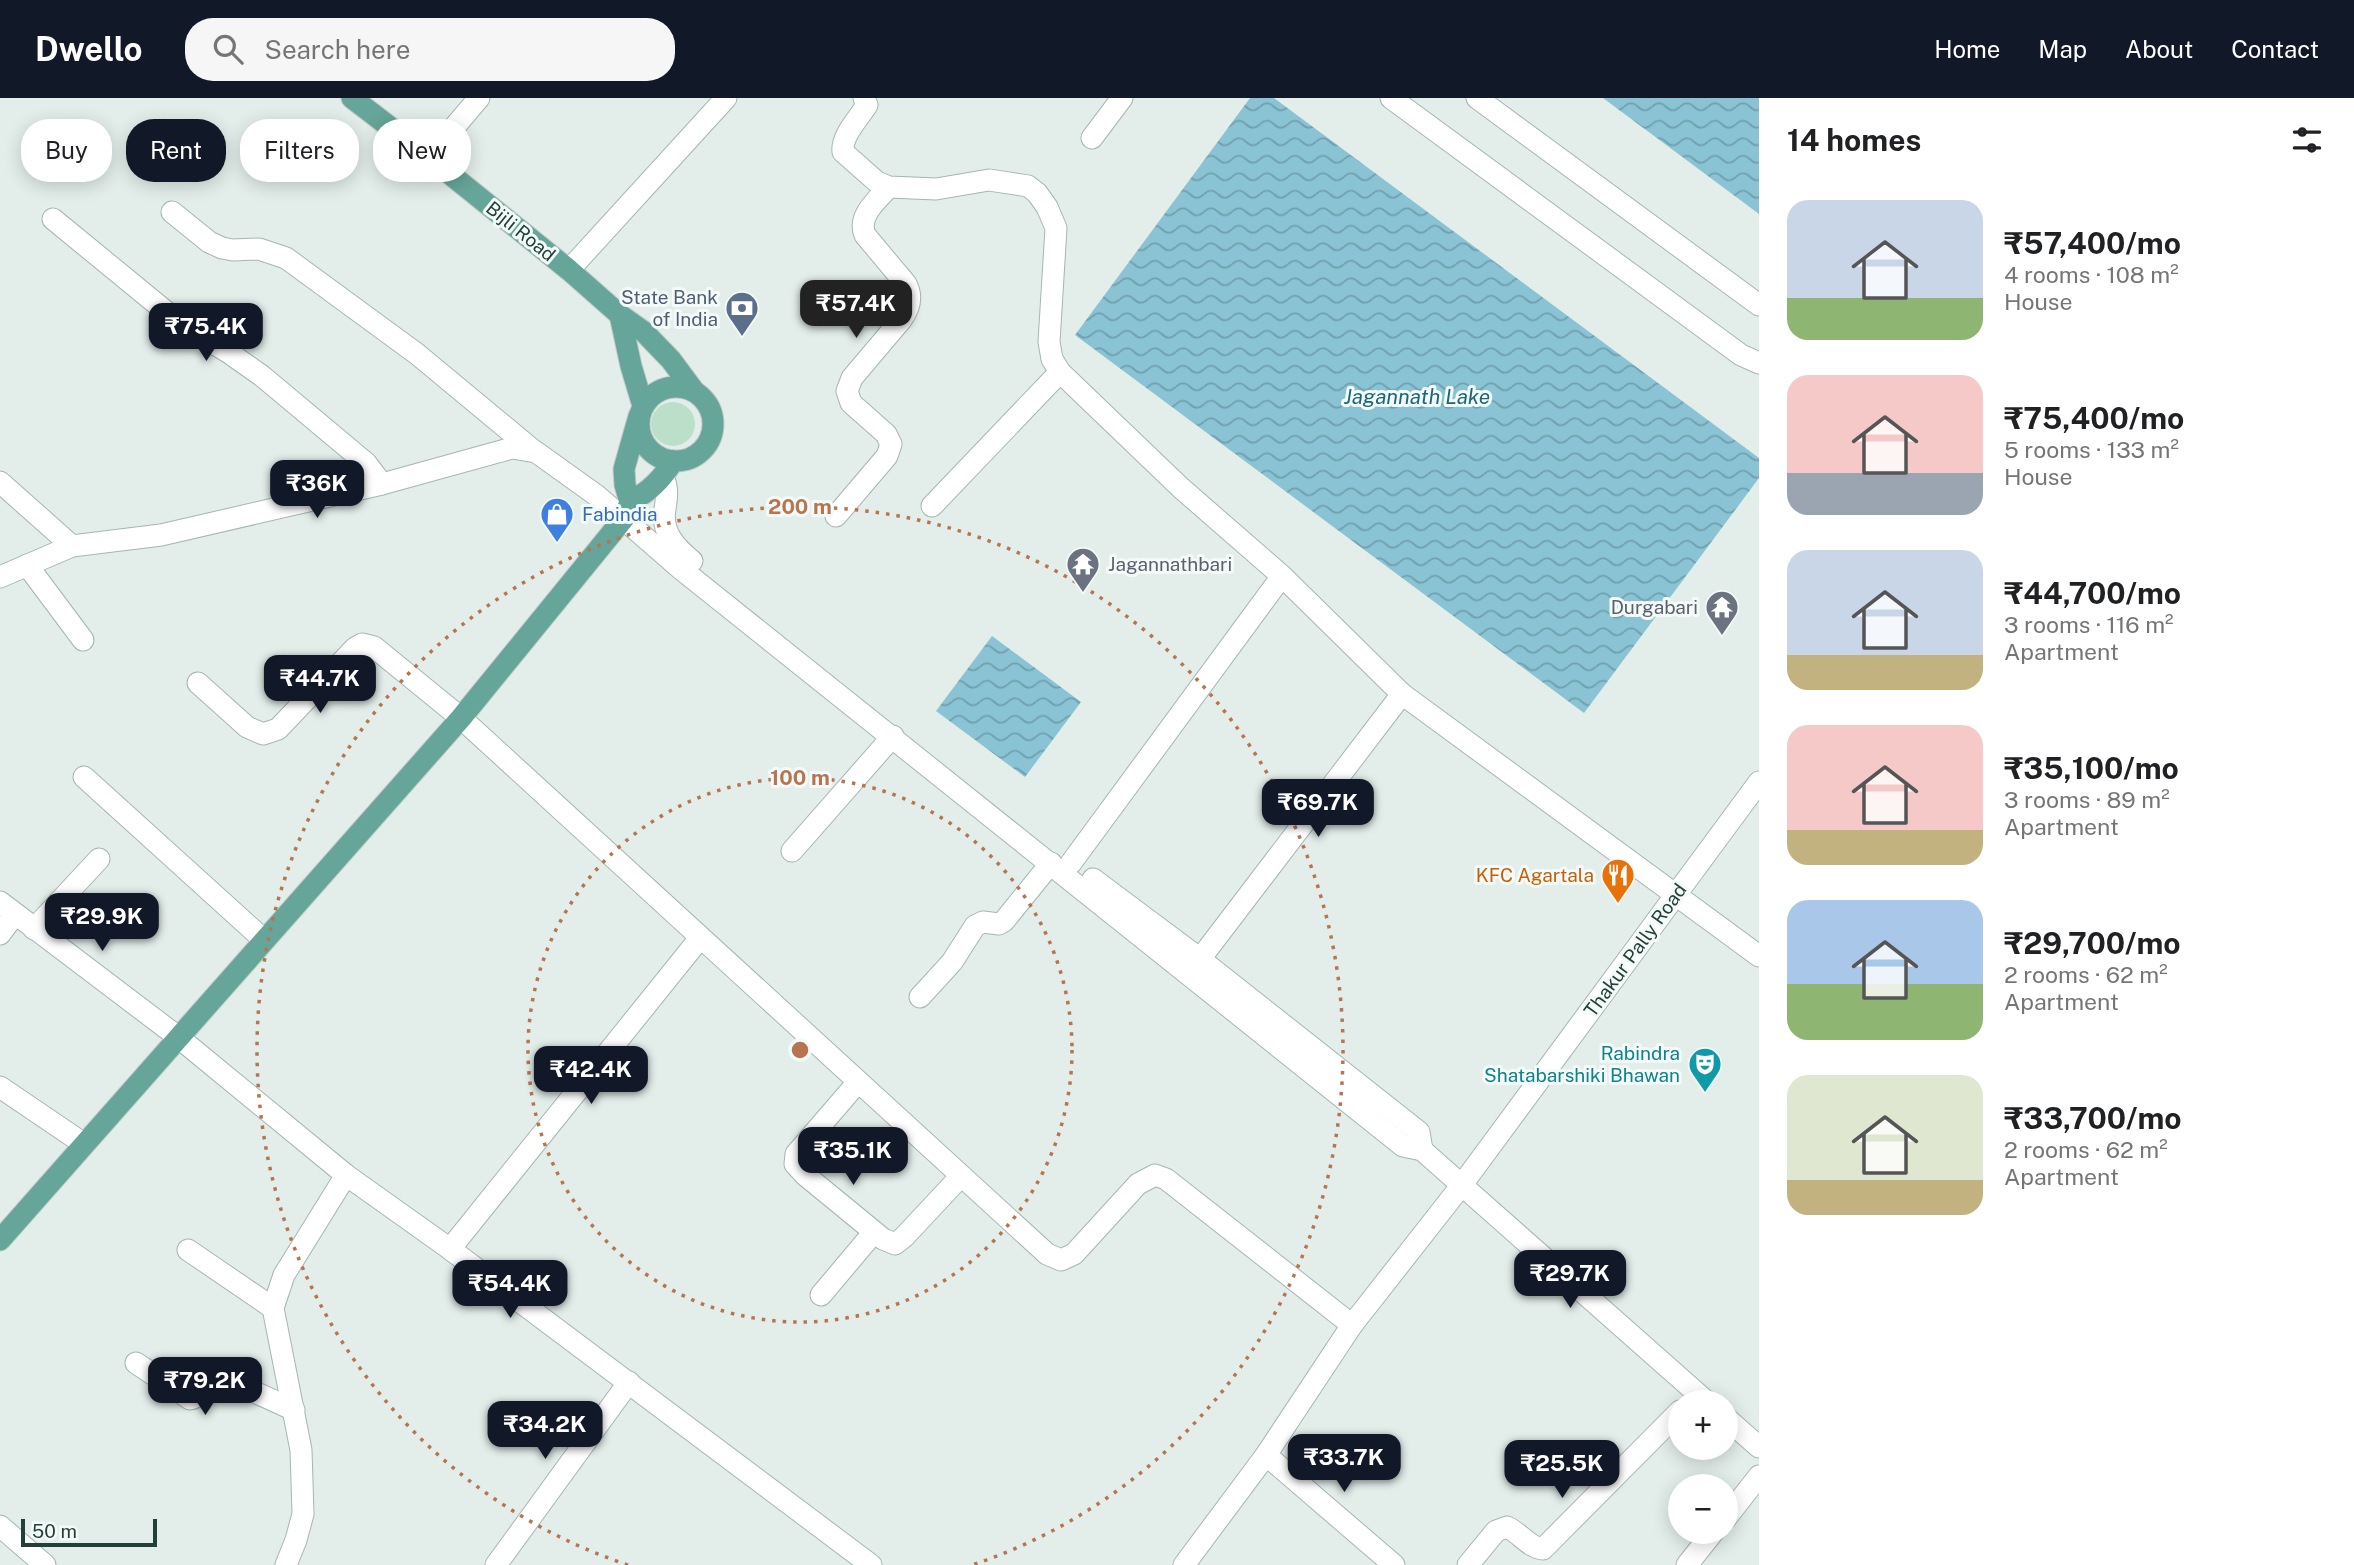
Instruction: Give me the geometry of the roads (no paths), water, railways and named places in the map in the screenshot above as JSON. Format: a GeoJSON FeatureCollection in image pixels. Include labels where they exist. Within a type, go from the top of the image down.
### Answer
{"type":"FeatureCollection","features":[{"type":"Feature","properties":{"kind":"main road","name":"Bijli Road"},"geometry":{"type":"LineString","coordinates":[[352,98],[379,119]]}},
{"type":"Feature","properties":{"kind":"main road","name":"Bijli Road"},"geometry":{"type":"LineString","coordinates":[[460,182],[569,270],[620,316],[656,342],[694,391]]}},
{"type":"Feature","properties":{"kind":"main road"},"geometry":{"type":"LineString","coordinates":[[620,316],[641,411],[639,430],[644,443],[652,453],[665,460],[668,469]]}},
{"type":"Feature","properties":{"kind":"main road"},"geometry":{"type":"LineString","coordinates":[[0,1240],[461,718],[627,510],[668,469],[703,450],[711,439],[714,425],[712,411],[705,400],[694,391],[681,386],[667,387],[654,393],[641,411],[624,469],[627,510]]}},
{"type":"Feature","properties":{"kind":"street"},"geometry":{"type":"LineString","coordinates":[[461,119],[479,98]]}},
{"type":"Feature","properties":{"kind":"street"},"geometry":{"type":"LineString","coordinates":[[569,270],[726,98]]}},
{"type":"Feature","properties":{"kind":"street"},"geometry":{"type":"LineString","coordinates":[[864,98],[867,105],[845,139],[843,152],[877,182],[889,187],[936,189],[989,180],[1028,186],[1038,194],[1056,228],[1049,342],[1052,359],[1060,372],[1181,488],[1282,576],[1402,694],[1759,956]]}},
{"type":"Feature","properties":{"kind":"street"},"geometry":{"type":"LineString","coordinates":[[1092,138],[1122,98]]}},
{"type":"Feature","properties":{"kind":"street"},"geometry":{"type":"LineString","coordinates":[[1391,98],[1741,355],[1759,363]]}},
{"type":"Feature","properties":{"kind":"street"},"geometry":{"type":"LineString","coordinates":[[1478,98],[1759,305]]}},
{"type":"Feature","properties":{"kind":"street"},"geometry":{"type":"LineString","coordinates":[[836,516],[887,456],[891,444],[886,434],[851,402],[847,391],[852,378],[908,311],[910,291],[862,229],[865,215],[889,187]]}},
{"type":"Feature","properties":{"kind":"street"},"geometry":{"type":"LineString","coordinates":[[172,212],[209,243],[233,250],[259,249],[286,258],[417,354],[536,453],[596,495],[627,510],[681,569],[893,736],[1061,863],[1200,959],[1419,1132],[1422,1150]]}},
{"type":"Feature","properties":{"kind":"street"},"geometry":{"type":"LineString","coordinates":[[53,219],[181,324],[262,376],[366,463],[382,484]]}},
{"type":"Feature","properties":{"kind":"street"},"geometry":{"type":"LineString","coordinates":[[932,506],[1060,372]]}},
{"type":"Feature","properties":{"kind":"street"},"geometry":{"type":"LineString","coordinates":[[0,577],[72,547],[161,535],[382,484],[489,452],[512,448],[536,453]]}},
{"type":"Feature","properties":{"kind":"street"},"geometry":{"type":"LineString","coordinates":[[668,469],[664,525],[668,536],[681,552],[1403,1146],[1422,1150],[1688,1390]]}},
{"type":"Feature","properties":{"kind":"street"},"geometry":{"type":"LineString","coordinates":[[0,482],[72,547]]}},
{"type":"Feature","properties":{"kind":"street"},"geometry":{"type":"LineString","coordinates":[[27,565],[83,640]]}},
{"type":"Feature","properties":{"kind":"street"},"geometry":{"type":"LineString","coordinates":[[920,997],[959,952],[975,926],[983,922],[999,924],[1061,863],[1282,576]]}},
{"type":"Feature","properties":{"kind":"street"},"geometry":{"type":"LineString","coordinates":[[198,683],[247,727],[257,733],[269,733],[278,729],[355,648],[362,644],[374,647],[461,718],[1047,1254],[1061,1260],[1074,1254],[1138,1184],[1155,1175],[1166,1180],[1352,1325]]}},
{"type":"Feature","properties":{"kind":"street"},"geometry":{"type":"LineString","coordinates":[[1200,959],[1402,694]]}},
{"type":"Feature","properties":{"kind":"street"},"geometry":{"type":"LineString","coordinates":[[792,851],[893,736]]}},
{"type":"Feature","properties":{"kind":"street"},"geometry":{"type":"LineString","coordinates":[[84,777],[264,940]]}},
{"type":"Feature","properties":{"kind":"street","name":"Thakur Pally Road"},"geometry":{"type":"LineString","coordinates":[[1184,1565],[1266,1455],[1352,1325],[1461,1186],[1759,782]]}},
{"type":"Feature","properties":{"kind":"street"},"geometry":{"type":"LineString","coordinates":[[34,929],[99,859]]}},
{"type":"Feature","properties":{"kind":"street"},"geometry":{"type":"LineString","coordinates":[[0,934],[7,908],[178,1037],[346,1175],[450,1249],[871,1565]]}},
{"type":"Feature","properties":{"kind":"street"},"geometry":{"type":"LineString","coordinates":[[450,1249],[700,938]]}},
{"type":"Feature","properties":{"kind":"street"},"geometry":{"type":"LineString","coordinates":[[858,1082],[800,1147],[794,1158],[795,1164],[805,1175],[890,1243],[899,1241],[961,1176]]}},
{"type":"Feature","properties":{"kind":"street"},"geometry":{"type":"LineString","coordinates":[[0,1087],[84,1144]]}},
{"type":"Feature","properties":{"kind":"street"},"geometry":{"type":"LineString","coordinates":[[286,1565],[303,1514],[301,1450],[273,1308],[284,1275],[346,1175]]}},
{"type":"Feature","properties":{"kind":"street"},"geometry":{"type":"LineString","coordinates":[[821,1295],[874,1232]]}},
{"type":"Feature","properties":{"kind":"street"},"geometry":{"type":"LineString","coordinates":[[188,1250],[273,1308]]}},
{"type":"Feature","properties":{"kind":"street"},"geometry":{"type":"LineString","coordinates":[[136,1363],[190,1399],[197,1398],[209,1383],[223,1380],[295,1410]]}},
{"type":"Feature","properties":{"kind":"street"},"geometry":{"type":"LineString","coordinates":[[496,1565],[629,1382]]}},
{"type":"Feature","properties":{"kind":"street"},"geometry":{"type":"LineString","coordinates":[[1468,1565],[1496,1531],[1507,1527],[1536,1549],[1543,1549],[1668,1423]]}},
{"type":"Feature","properties":{"kind":"street"},"geometry":{"type":"LineString","coordinates":[[1738,1429],[1759,1447]]}},
{"type":"Feature","properties":{"kind":"street"},"geometry":{"type":"LineString","coordinates":[[1266,1455],[1394,1565]]}},
{"type":"Feature","properties":{"kind":"street"},"geometry":{"type":"LineString","coordinates":[[1738,1503],[1759,1476]]}},
{"type":"Feature","properties":{"kind":"street"},"geometry":{"type":"LineString","coordinates":[[0,1527],[45,1565]]}},
{"type":"Feature","properties":{"kind":"street"},"geometry":{"type":"LineString","coordinates":[[1687,1565],[1704,1544]]}},
{"type":"Feature","properties":{"kind":"water","name":"Jagannath Lake"},"geometry":{"type":"Polygon","coordinates":[[[1250,98],[1274,98],[1759,458],[1759,478],[1584,713],[1075,335],[1250,98]]]}},
{"type":"Feature","properties":{"kind":"water"},"geometry":{"type":"Polygon","coordinates":[[[1603,98],[1759,98],[1759,214],[1603,98]]]}},
{"type":"Feature","properties":{"kind":"water"},"geometry":{"type":"Polygon","coordinates":[[[992,636],[1081,702],[1025,777],[936,711],[992,636]]]}},
{"type":"Feature","properties":{"kind":"place","name":"State Bank of India"},"geometry":{"type":"Point","coordinates":[742,338]}},
{"type":"Feature","properties":{"kind":"place","name":"Fabindia"},"geometry":{"type":"Point","coordinates":[557,544]}},
{"type":"Feature","properties":{"kind":"place","name":"Jagannathbari"},"geometry":{"type":"Point","coordinates":[1083,594]}},
{"type":"Feature","properties":{"kind":"place","name":"Durgabari"},"geometry":{"type":"Point","coordinates":[1722,637]}},
{"type":"Feature","properties":{"kind":"place","name":"KFC Agartala"},"geometry":{"type":"Point","coordinates":[1618,905]}},
{"type":"Feature","properties":{"kind":"place","name":"Rabindra Shatabarshiki Bhawan"},"geometry":{"type":"Point","coordinates":[1705,1094]}}]}
